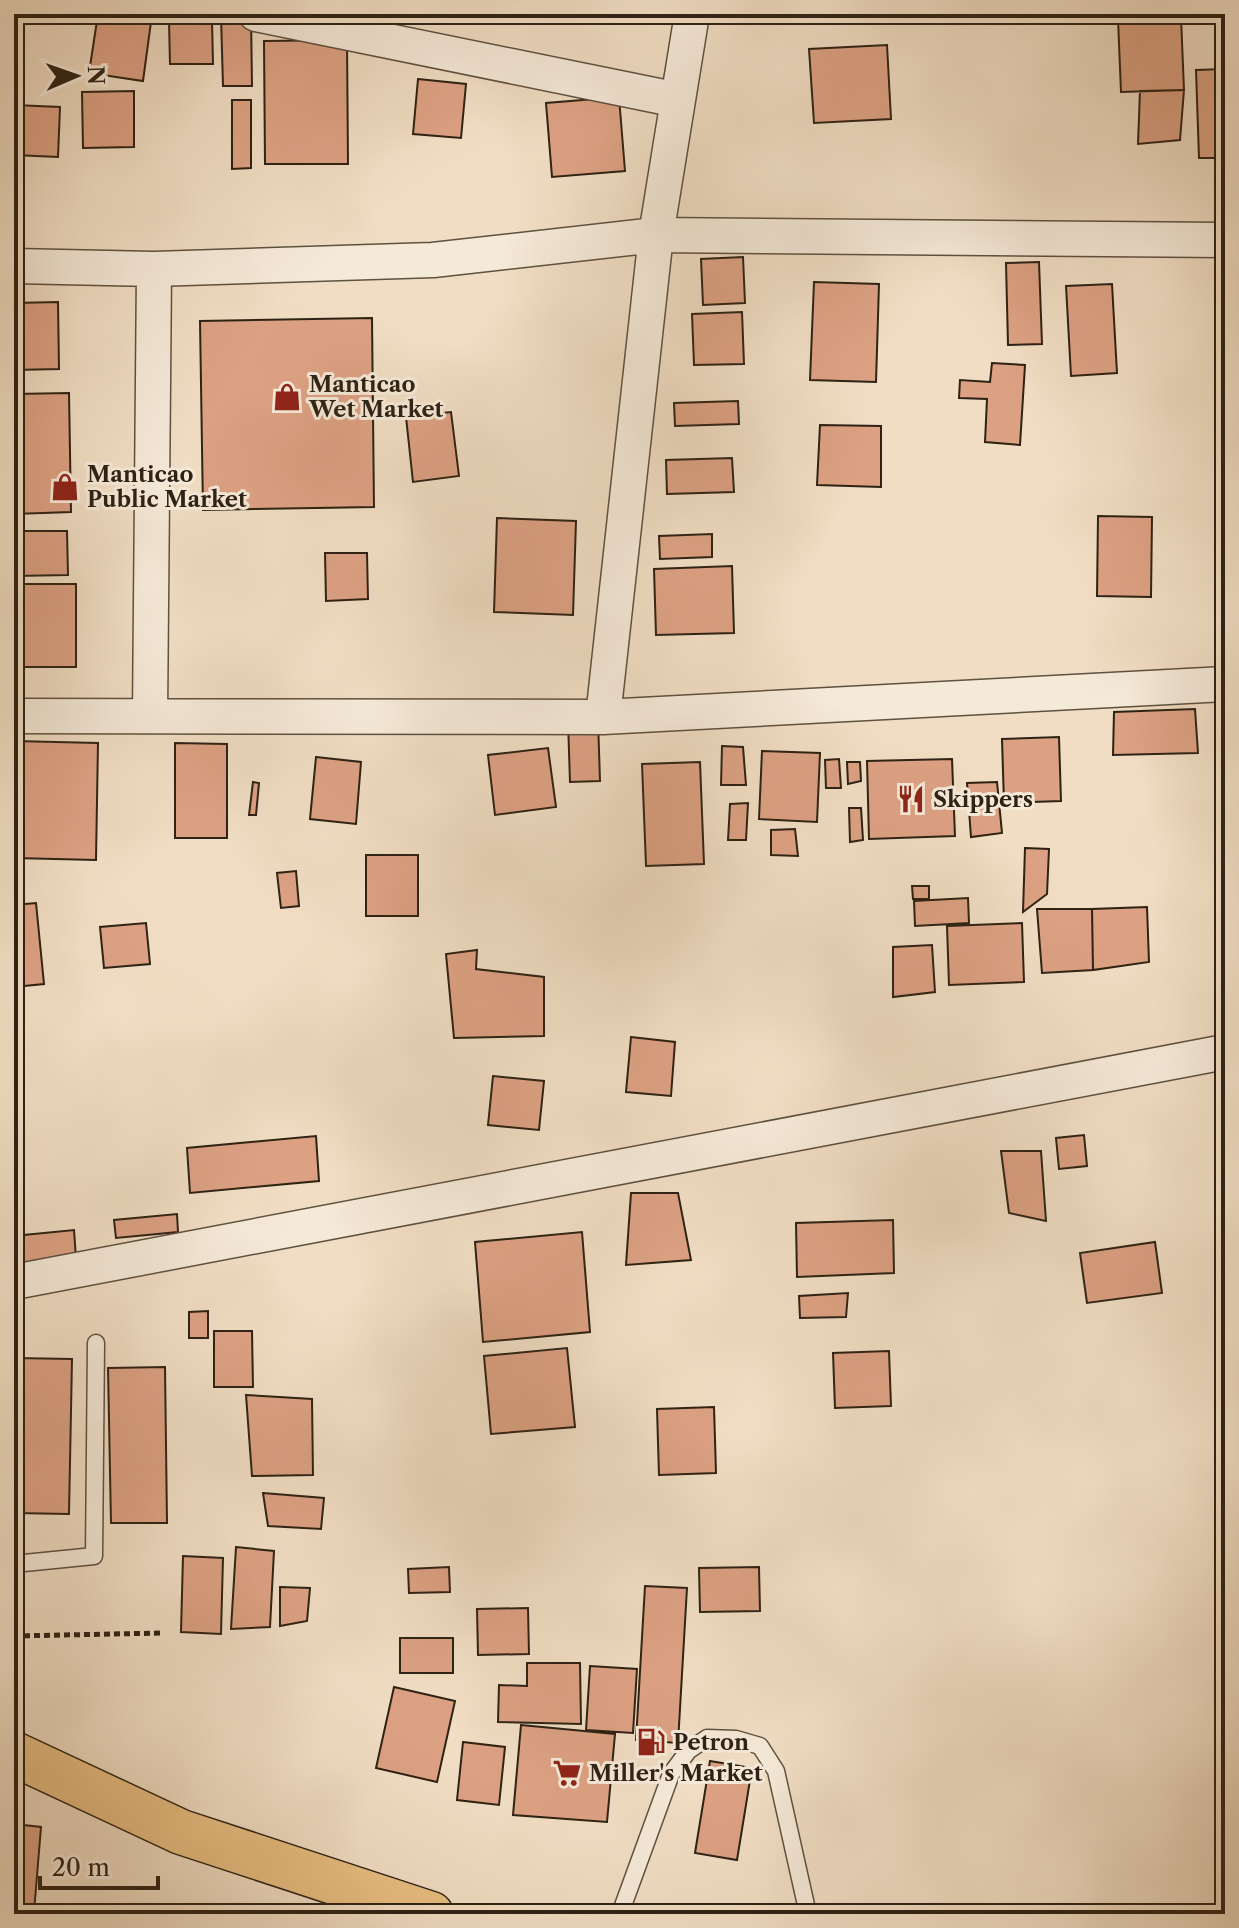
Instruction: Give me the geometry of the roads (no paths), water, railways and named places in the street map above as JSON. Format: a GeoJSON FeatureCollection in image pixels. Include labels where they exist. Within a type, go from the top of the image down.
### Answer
{"type":"FeatureCollection","features":[{"type":"Feature","properties":{"kind":"highway"},"geometry":{"type":"LineString","coordinates":[[14,1754],[181,1832],[431,1914]]}},
{"type":"Feature","properties":{"kind":"street"},"geometry":{"type":"LineString","coordinates":[[256,14],[678,100]]}},
{"type":"Feature","properties":{"kind":"street"},"geometry":{"type":"LineString","coordinates":[[603,717],[656,235],[692,14]]}},
{"type":"Feature","properties":{"kind":"street"},"geometry":{"type":"LineString","coordinates":[[14,266],[154,269],[433,260],[656,235],[1225,240]]}},
{"type":"Feature","properties":{"kind":"street"},"geometry":{"type":"LineString","coordinates":[[150,716],[154,269]]}},
{"type":"Feature","properties":{"kind":"street"},"geometry":{"type":"LineString","coordinates":[[14,716],[603,717],[1225,684]]}},
{"type":"Feature","properties":{"kind":"street"},"geometry":{"type":"LineString","coordinates":[[14,1282],[1225,1052]]}},
{"type":"Feature","properties":{"kind":"lane"},"geometry":{"type":"LineString","coordinates":[[14,1564],[94,1556],[96,1343]]}},
{"type":"Feature","properties":{"kind":"lane"},"geometry":{"type":"LineString","coordinates":[[620,1914],[671,1774],[688,1751],[707,1738],[736,1739],[760,1746],[776,1771],[808,1914]]}},
{"type":"Feature","properties":{"kind":"place","name":"Manticao Wet Market"},"geometry":{"type":"Point","coordinates":[287,397]}},
{"type":"Feature","properties":{"kind":"place","name":"Manticao Public Market"},"geometry":{"type":"Point","coordinates":[65,487]}},
{"type":"Feature","properties":{"kind":"place","name":"Skippers"},"geometry":{"type":"Point","coordinates":[911,799]}},
{"type":"Feature","properties":{"kind":"place","name":"Petron"},"geometry":{"type":"Point","coordinates":[651,1742]}},
{"type":"Feature","properties":{"kind":"place","name":"Miller's Market"},"geometry":{"type":"Point","coordinates":[567,1773]}}]}
